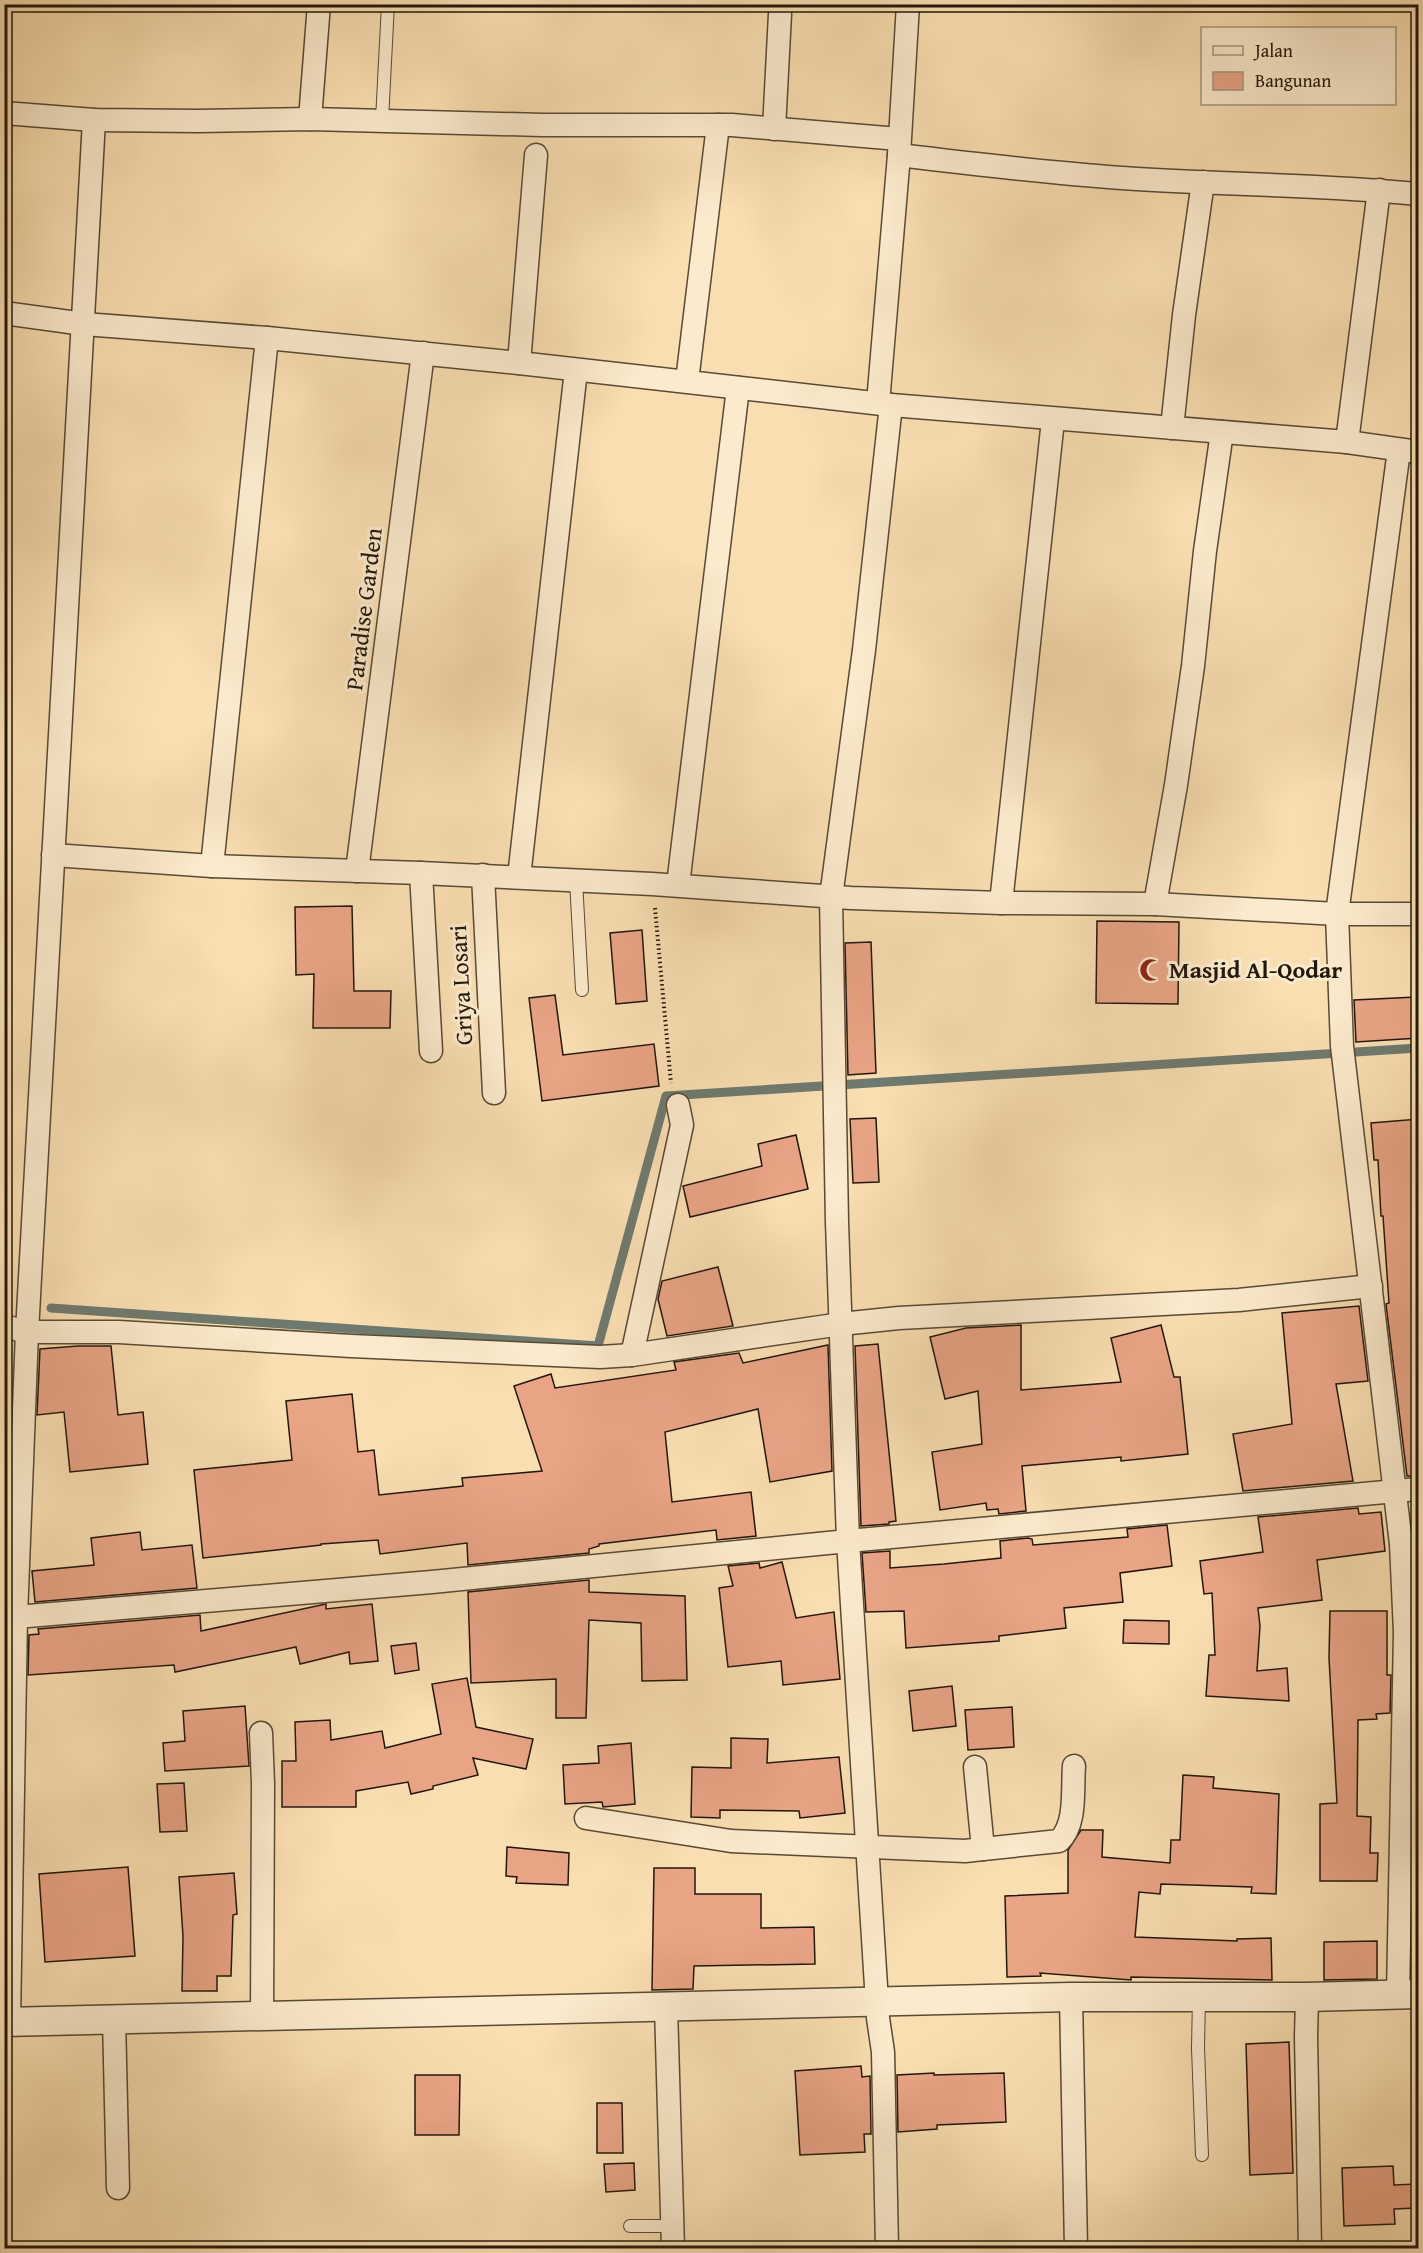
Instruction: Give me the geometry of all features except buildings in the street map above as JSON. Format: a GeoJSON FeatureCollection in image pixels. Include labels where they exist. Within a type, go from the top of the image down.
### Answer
{"type":"FeatureCollection","features":[{"type":"Feature","properties":{"kind":"street"},"geometry":{"type":"LineString","coordinates":[[310,119],[319,4]]}},
{"type":"Feature","properties":{"kind":"street"},"geometry":{"type":"LineString","coordinates":[[887,2248],[883,2052],[878,2018],[848,1541],[837,1222],[831,897],[864,650],[885,404],[908,4]]}},
{"type":"Feature","properties":{"kind":"street"},"geometry":{"type":"LineString","coordinates":[[774,129],[780,14]]}},
{"type":"Feature","properties":{"kind":"street"},"geometry":{"type":"LineString","coordinates":[[4,113],[94,120],[198,122],[310,119],[542,125],[718,125],[774,129],[1049,172],[1419,194]]}},
{"type":"Feature","properties":{"kind":"street"},"geometry":{"type":"LineString","coordinates":[[4,313],[84,324],[423,353],[885,404],[1053,420],[1347,442],[1409,451],[1337,914],[1342,1046],[1386,1430],[1396,1490],[1406,1632],[1408,1995],[1071,1997],[7,2022],[10,1661],[16,1617],[27,1332],[84,324],[94,120]]}},
{"type":"Feature","properties":{"kind":"street"},"geometry":{"type":"LineString","coordinates":[[687,381],[718,125]]}},
{"type":"Feature","properties":{"kind":"street"},"geometry":{"type":"LineString","coordinates":[[519,363],[536,155]]}},
{"type":"Feature","properties":{"kind":"street"},"geometry":{"type":"LineString","coordinates":[[1172,428],[1184,315],[1203,182]]}},
{"type":"Feature","properties":{"kind":"street"},"geometry":{"type":"LineString","coordinates":[[1347,442],[1379,190]]}},
{"type":"Feature","properties":{"kind":"street"},"geometry":{"type":"LineString","coordinates":[[212,866],[267,338]]}},
{"type":"Feature","properties":{"kind":"street","name":"Paradise Garden"},"geometry":{"type":"LineString","coordinates":[[357,871],[423,353]]}},
{"type":"Feature","properties":{"kind":"street"},"geometry":{"type":"LineString","coordinates":[[519,877],[576,370]]}},
{"type":"Feature","properties":{"kind":"street"},"geometry":{"type":"LineString","coordinates":[[678,885],[738,388]]}},
{"type":"Feature","properties":{"kind":"street"},"geometry":{"type":"LineString","coordinates":[[1001,903],[1053,420]]}},
{"type":"Feature","properties":{"kind":"street"},"geometry":{"type":"LineString","coordinates":[[1155,904],[1176,785],[1193,666],[1205,551],[1222,432]]}},
{"type":"Feature","properties":{"kind":"street"},"geometry":{"type":"LineString","coordinates":[[53,855],[212,866],[483,875],[678,885],[831,897],[1001,903],[1155,904],[1337,914],[1419,914]]}},
{"type":"Feature","properties":{"kind":"street"},"geometry":{"type":"LineString","coordinates":[[421,873],[431,1051]]}},
{"type":"Feature","properties":{"kind":"street","name":"Griya Losari"},"geometry":{"type":"LineString","coordinates":[[483,875],[494,1093]]}},
{"type":"Feature","properties":{"kind":"street"},"geometry":{"type":"LineString","coordinates":[[632,1355],[682,1125],[678,1105]]}},
{"type":"Feature","properties":{"kind":"street"},"geometry":{"type":"LineString","coordinates":[[4,1326],[27,1332],[119,1332],[507,1354],[600,1357],[632,1355],[842,1324],[899,1318],[1239,1300],[1371,1286]]}},
{"type":"Feature","properties":{"kind":"street"},"geometry":{"type":"LineString","coordinates":[[16,1617],[432,1582],[1419,1489]]}},
{"type":"Feature","properties":{"kind":"street"},"geometry":{"type":"LineString","coordinates":[[261,1733],[263,1784],[262,2015]]}},
{"type":"Feature","properties":{"kind":"street"},"geometry":{"type":"LineString","coordinates":[[586,1818],[731,1841],[868,1845],[965,1851],[1059,1841],[1066,1834],[1070,1823],[1074,1766]]}},
{"type":"Feature","properties":{"kind":"street"},"geometry":{"type":"LineString","coordinates":[[975,1767],[983,1849]]}},
{"type":"Feature","properties":{"kind":"street"},"geometry":{"type":"LineString","coordinates":[[1071,1997],[1076,2248]]}},
{"type":"Feature","properties":{"kind":"street"},"geometry":{"type":"LineString","coordinates":[[1307,1997],[1310,2248]]}},
{"type":"Feature","properties":{"kind":"street"},"geometry":{"type":"LineString","coordinates":[[666,2007],[672,2237]]}},
{"type":"Feature","properties":{"kind":"street"},"geometry":{"type":"LineString","coordinates":[[114,2019],[118,2188]]}},
{"type":"Feature","properties":{"kind":"lane"},"geometry":{"type":"LineString","coordinates":[[382,120],[388,4]]}},
{"type":"Feature","properties":{"kind":"lane"},"geometry":{"type":"LineString","coordinates":[[576,880],[582,990]]}},
{"type":"Feature","properties":{"kind":"lane"},"geometry":{"type":"LineString","coordinates":[[1199,1997],[1198,2048],[1202,2156]]}},
{"type":"Feature","properties":{"kind":"lane"},"geometry":{"type":"LineString","coordinates":[[630,2226],[672,2237]]}},
{"type":"Feature","properties":{"kind":"path"},"geometry":{"type":"LineString","coordinates":[[652,884],[671,1083]]}},
{"type":"Feature","properties":{"kind":"waterway"},"geometry":{"type":"LineString","coordinates":[[51,1308],[598,1346],[666,1096],[1418,1048]]}},
{"type":"Feature","properties":{"kind":"place","name":"Masjid Al-Qodar"},"geometry":{"type":"Point","coordinates":[1151,970]}}]}
